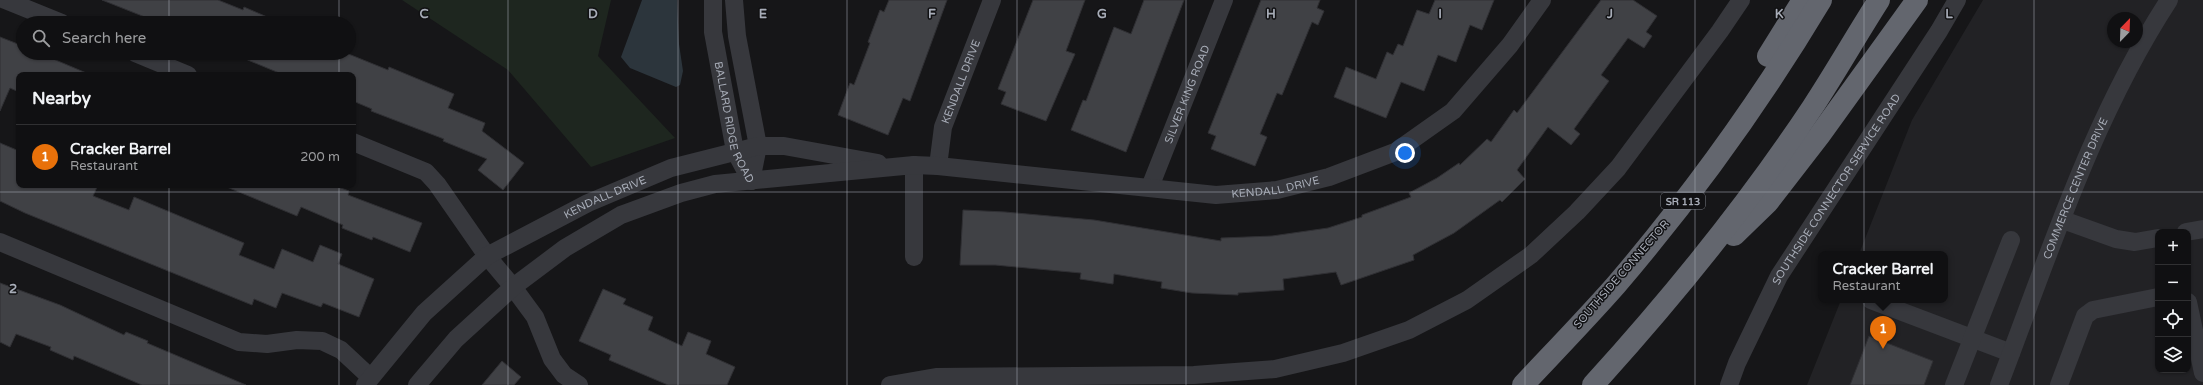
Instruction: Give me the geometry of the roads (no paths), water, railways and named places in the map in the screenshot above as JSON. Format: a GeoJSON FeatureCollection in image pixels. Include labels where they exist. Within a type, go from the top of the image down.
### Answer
{"type":"FeatureCollection","features":[{"type":"Feature","properties":{"kind":"highway"},"geometry":{"type":"LineString","coordinates":[[1662,227],[1803,0]]}},
{"type":"Feature","properties":{"kind":"highway","name":"SOUTHSIDE CONNECTOR"},"geometry":{"type":"LineString","coordinates":[[1523,385],[1615,285],[1708,170],[1821,0]]}},
{"type":"Feature","properties":{"kind":"highway"},"geometry":{"type":"LineString","coordinates":[[1593,385],[1674,292],[1743,204],[1812,108],[1879,0]]}},
{"type":"Feature","properties":{"kind":"highway"},"geometry":{"type":"LineString","coordinates":[[1674,292],[1768,202],[1819,136],[1917,0]]}},
{"type":"Feature","properties":{"kind":"street"},"geometry":{"type":"LineString","coordinates":[[5,0],[45,16]]}},
{"type":"Feature","properties":{"kind":"street","name":"BALLARD RIDGE ROAD"},"geometry":{"type":"LineString","coordinates":[[713,0],[713,32],[735,151],[751,181]]}},
{"type":"Feature","properties":{"kind":"street","name":"BALLARD RIDGE ROAD"},"geometry":{"type":"LineString","coordinates":[[734,0],[737,36],[758,146],[751,181]]}},
{"type":"Feature","properties":{"kind":"street","name":"KENDALL DRIVE"},"geometry":{"type":"LineString","coordinates":[[938,166],[943,127],[992,0]]}},
{"type":"Feature","properties":{"kind":"street","name":"SILVER KING ROAD"},"geometry":{"type":"LineString","coordinates":[[1150,187],[1224,0]]}},
{"type":"Feature","properties":{"kind":"street","name":"KENDALL DRIVE"},"geometry":{"type":"LineString","coordinates":[[417,385],[456,340],[514,287],[565,248],[621,215],[681,193],[715,184],[909,166],[938,166],[1216,195],[1277,190],[1329,177],[1395,152],[1453,112],[1510,45],[1542,0]]}},
{"type":"Feature","properties":{"kind":"street"},"geometry":{"type":"LineString","coordinates":[[890,385],[936,377],[1194,375],[1275,369],[1343,353],[1409,330],[1474,296],[1531,255],[1577,212],[1618,168],[1720,31],[1740,0]]}},
{"type":"Feature","properties":{"kind":"street","name":"SOUTHSIDE CONNECTOR SERVICE ROAD"},"geometry":{"type":"LineString","coordinates":[[1728,385],[1743,348],[1779,276],[1939,31],[1957,0]]}},
{"type":"Feature","properties":{"kind":"street","name":"COMMERCE CENTER DRIVE"},"geometry":{"type":"LineString","coordinates":[[1999,385],[2088,156],[2121,82],[2169,0]]}},
{"type":"Feature","properties":{"kind":"street"},"geometry":{"type":"LineString","coordinates":[[152,60],[181,72]]}},
{"type":"Feature","properties":{"kind":"street"},"geometry":{"type":"LineString","coordinates":[[356,143],[426,172],[446,194],[488,256],[514,287],[535,317],[552,359],[564,375],[579,385]]}},
{"type":"Feature","properties":{"kind":"street","name":"KENDALL DRIVE"},"geometry":{"type":"LineString","coordinates":[[367,381],[424,313],[488,256],[588,203],[671,168],[758,146],[784,146],[909,166]]}},
{"type":"Feature","properties":{"kind":"street"},"geometry":{"type":"LineString","coordinates":[[909,166],[914,257]]}},
{"type":"Feature","properties":{"kind":"street"},"geometry":{"type":"LineString","coordinates":[[2063,220],[2116,239],[2135,242],[2155,239]]}},
{"type":"Feature","properties":{"kind":"street"},"geometry":{"type":"LineString","coordinates":[[2191,231],[2203,229]]}},
{"type":"Feature","properties":{"kind":"street"},"geometry":{"type":"LineString","coordinates":[[1954,385],[2011,240]]}},
{"type":"Feature","properties":{"kind":"street"},"geometry":{"type":"LineString","coordinates":[[0,242],[239,342],[267,344],[297,340],[322,341],[341,350],[367,381]]}},
{"type":"Feature","properties":{"kind":"street"},"geometry":{"type":"LineString","coordinates":[[2059,385],[2085,316],[2093,310],[2155,298]]}},
{"type":"Feature","properties":{"kind":"street"},"geometry":{"type":"LineString","coordinates":[[1879,303],[2011,353]]}},
{"type":"Feature","properties":{"kind":"street"},"geometry":{"type":"LineString","coordinates":[[2191,316],[2203,373]]}},
{"type":"Feature","properties":{"kind":"place","name":"Cracker Barrel"},"geometry":{"type":"Point","coordinates":[1883,349]}}]}
